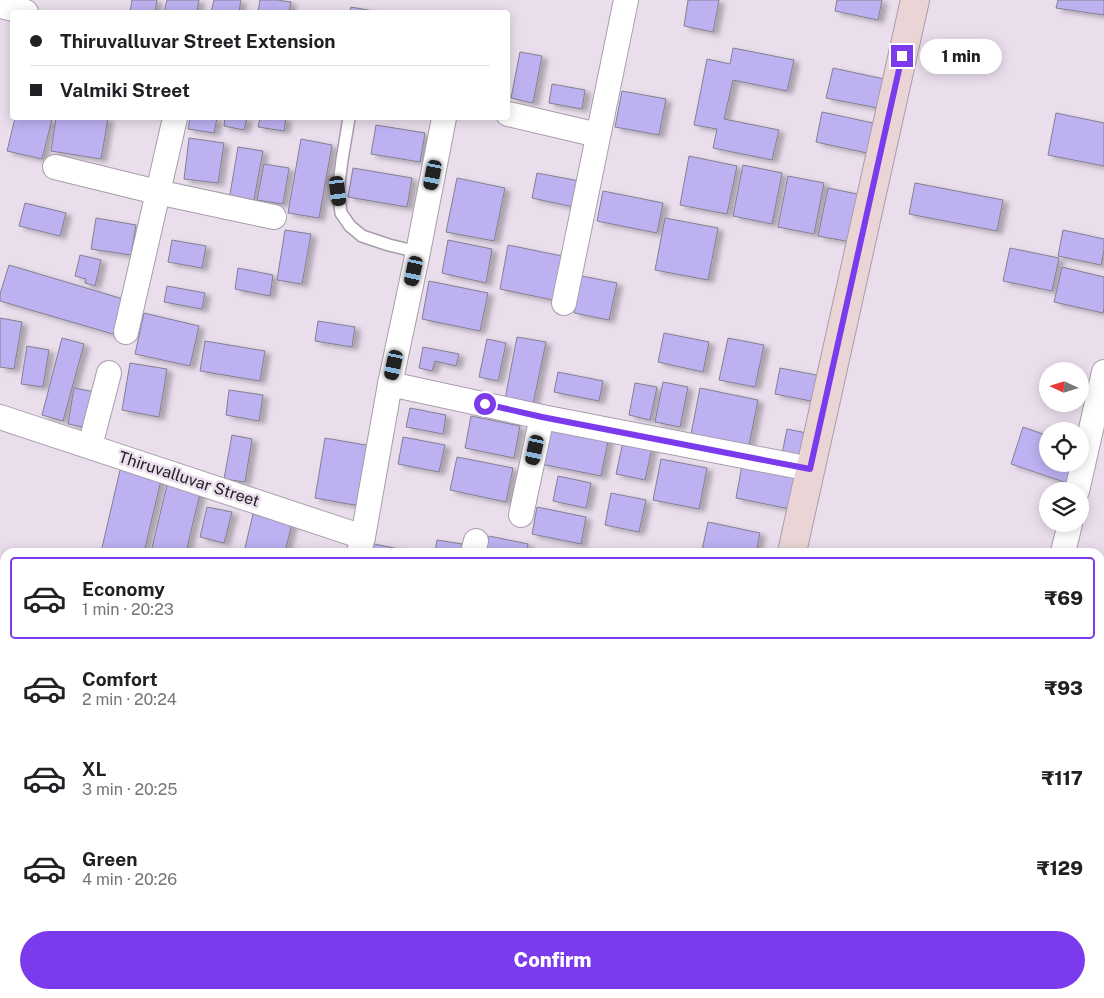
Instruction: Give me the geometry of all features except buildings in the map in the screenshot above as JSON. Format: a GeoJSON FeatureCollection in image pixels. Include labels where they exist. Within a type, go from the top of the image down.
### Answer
{"type":"FeatureCollection","features":[{"type":"Feature","properties":{"kind":"street"},"geometry":{"type":"LineString","coordinates":[[564,303],[626,0]]}},
{"type":"Feature","properties":{"kind":"street"},"geometry":{"type":"LineString","coordinates":[[793,548],[915,0]]}},
{"type":"Feature","properties":{"kind":"street"},"geometry":{"type":"LineString","coordinates":[[0,6],[17,10]]}},
{"type":"Feature","properties":{"kind":"street"},"geometry":{"type":"LineString","coordinates":[[510,114],[598,135]]}},
{"type":"Feature","properties":{"kind":"street"},"geometry":{"type":"LineString","coordinates":[[126,332],[175,120]]}},
{"type":"Feature","properties":{"kind":"street"},"geometry":{"type":"LineString","coordinates":[[361,545],[390,384],[444,120]]}},
{"type":"Feature","properties":{"kind":"street"},"geometry":{"type":"LineString","coordinates":[[55,167],[157,192],[274,217]]}},
{"type":"Feature","properties":{"kind":"street"},"geometry":{"type":"LineString","coordinates":[[1079,482],[1104,372]]}},
{"type":"Feature","properties":{"kind":"street"},"geometry":{"type":"LineString","coordinates":[[90,446],[109,373]]}},
{"type":"Feature","properties":{"kind":"street"},"geometry":{"type":"LineString","coordinates":[[390,384],[542,417],[810,469]]}},
{"type":"Feature","properties":{"kind":"street","name":"Thiruvalluvar Street"},"geometry":{"type":"LineString","coordinates":[[0,417],[90,446],[361,545]]}},
{"type":"Feature","properties":{"kind":"street"},"geometry":{"type":"LineString","coordinates":[[521,515],[542,417]]}},
{"type":"Feature","properties":{"kind":"street"},"geometry":{"type":"LineString","coordinates":[[1064,548],[1068,532]]}},
{"type":"Feature","properties":{"kind":"lane"},"geometry":{"type":"LineString","coordinates":[[349,120],[338,191],[341,213],[350,226],[362,236],[418,252]]}},
{"type":"Feature","properties":{"kind":"route"},"geometry":{"type":"LineString","coordinates":[[485,404],[542,417],[810,469],[902,56]]}}]}
